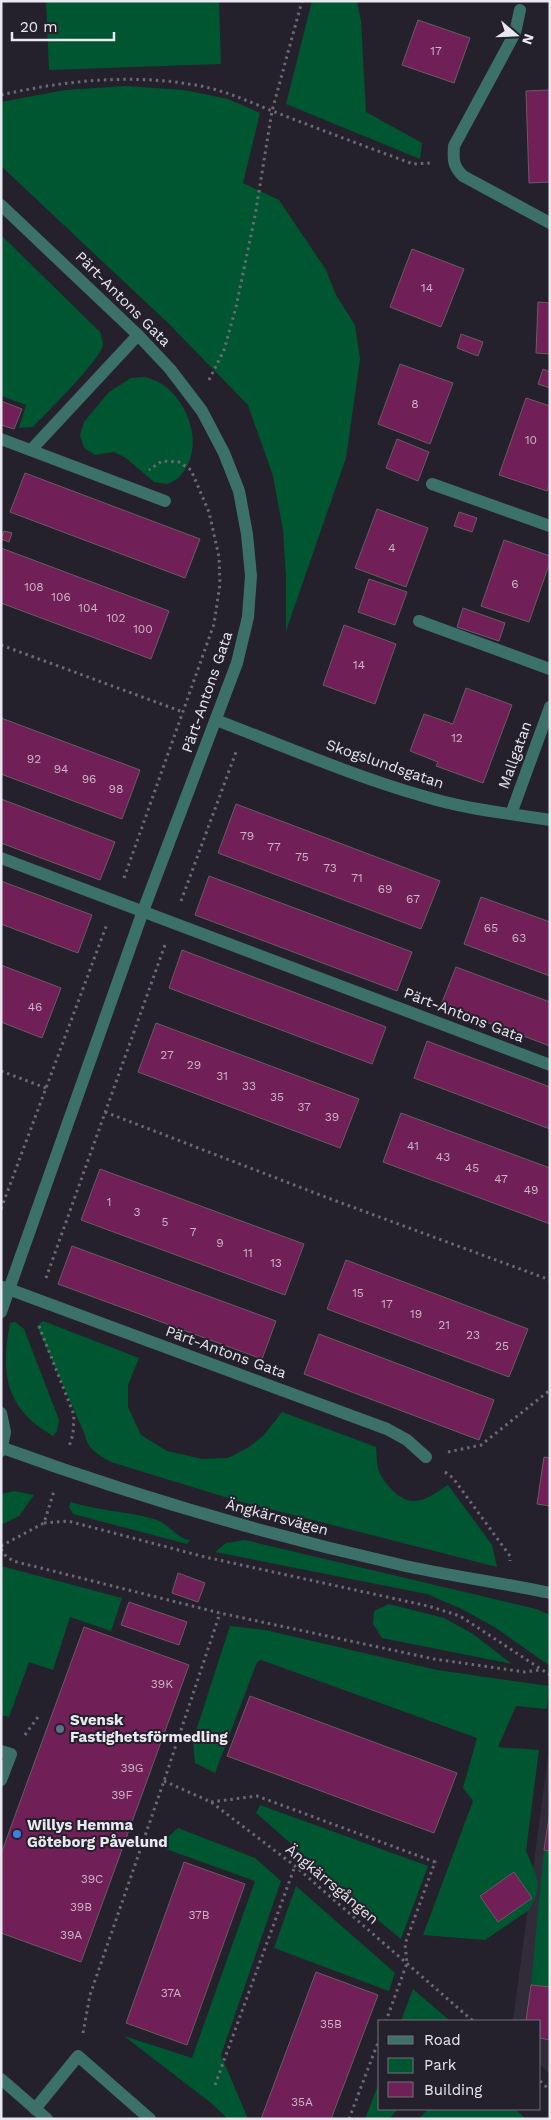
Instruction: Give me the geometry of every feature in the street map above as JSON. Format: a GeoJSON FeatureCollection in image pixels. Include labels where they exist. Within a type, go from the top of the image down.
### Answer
{"type":"FeatureCollection","features":[{"type":"Feature","properties":{"kind":"street"},"geometry":{"type":"LineString","coordinates":[[520,10],[514,33],[454,146],[453,161],[456,170],[463,176],[550,223]]}},
{"type":"Feature","properties":{"kind":"street","name":"Pärt-Antons Gata"},"geometry":{"type":"LineString","coordinates":[[1,205],[138,335],[170,369],[197,404],[224,453],[239,491],[247,534],[251,576],[248,617],[239,654],[5,1288],[1,1312]]}},
{"type":"Feature","properties":{"kind":"street"},"geometry":{"type":"LineString","coordinates":[[31,450],[138,335]]}},
{"type":"Feature","properties":{"kind":"street"},"geometry":{"type":"LineString","coordinates":[[1,439],[165,501]]}},
{"type":"Feature","properties":{"kind":"street"},"geometry":{"type":"LineString","coordinates":[[432,484],[550,526]]}},
{"type":"Feature","properties":{"kind":"street"},"geometry":{"type":"LineString","coordinates":[[419,621],[550,669]]}},
{"type":"Feature","properties":{"kind":"street","name":"Mallgatan"},"geometry":{"type":"LineString","coordinates":[[511,814],[550,707]]}},
{"type":"Feature","properties":{"kind":"street","name":"Skogslundsgatan"},"geometry":{"type":"LineString","coordinates":[[216,720],[381,783],[424,797],[462,806],[550,820]]}},
{"type":"Feature","properties":{"kind":"street","name":"Pärt-Antons Gata"},"geometry":{"type":"LineString","coordinates":[[1,858],[550,1065]]}},
{"type":"Feature","properties":{"kind":"street","name":"Pärt-Antons Gata"},"geometry":{"type":"LineString","coordinates":[[5,1288],[387,1429],[407,1440],[426,1457]]}},
{"type":"Feature","properties":{"kind":"street"},"geometry":{"type":"LineString","coordinates":[[1,1412],[5,1432],[2,1450]]}},
{"type":"Feature","properties":{"kind":"street","name":"Ängkärrsvägen"},"geometry":{"type":"LineString","coordinates":[[2,1450],[103,1484],[270,1533],[399,1565],[510,1584],[550,1593]]}},
{"type":"Feature","properties":{"kind":"street"},"geometry":{"type":"LineString","coordinates":[[1,1751],[11,1754],[1,1780]]}},
{"type":"Feature","properties":{"kind":"street"},"geometry":{"type":"LineString","coordinates":[[35,2108],[78,2056],[150,2119]]}},
{"type":"Feature","properties":{"kind":"street"},"geometry":{"type":"LineString","coordinates":[[1,2079],[47,2119]]}},
{"type":"Feature","properties":{"kind":"path"},"geometry":{"type":"LineString","coordinates":[[197,404],[224,350],[236,307],[255,216],[272,111],[302,1]]}},
{"type":"Feature","properties":{"kind":"path"},"geometry":{"type":"LineString","coordinates":[[1,95],[29,89],[84,82],[146,79],[191,84],[232,94],[413,164],[453,161]]}},
{"type":"Feature","properties":{"kind":"path"},"geometry":{"type":"LineString","coordinates":[[1,1209],[116,901],[214,624],[220,584],[219,557],[209,512],[191,470],[179,462],[162,461],[145,473],[134,489]]}},
{"type":"Feature","properties":{"kind":"path"},"geometry":{"type":"LineString","coordinates":[[1,645],[183,712]]}},
{"type":"Feature","properties":{"kind":"path"},"geometry":{"type":"LineString","coordinates":[[44,1523],[73,1434],[74,1415],[41,1331],[32,1318],[173,923],[244,731]]}},
{"type":"Feature","properties":{"kind":"path"},"geometry":{"type":"LineString","coordinates":[[1,1071],[46,1088]]}},
{"type":"Feature","properties":{"kind":"path"},"geometry":{"type":"LineString","coordinates":[[105,1112],[550,1280]]}},
{"type":"Feature","properties":{"kind":"path"},"geometry":{"type":"LineString","coordinates":[[426,1457],[481,1445],[550,1390]]}},
{"type":"Feature","properties":{"kind":"path"},"geometry":{"type":"LineString","coordinates":[[426,1457],[452,1478],[510,1556],[510,1584]]}},
{"type":"Feature","properties":{"kind":"path"},"geometry":{"type":"LineString","coordinates":[[539,1670],[525,1672],[434,1659],[220,1613],[13,1561],[5,1555],[1,1547],[44,1523],[68,1522],[205,1557],[428,1606],[460,1616],[550,1676]]}},
{"type":"Feature","properties":{"kind":"path"},"geometry":{"type":"LineString","coordinates":[[78,2056],[90,1995],[220,1613]]}},
{"type":"Feature","properties":{"kind":"path","name":"Ängkärrsgången"},"geometry":{"type":"LineString","coordinates":[[164,1781],[211,1802],[296,1866],[471,2020]]}},
{"type":"Feature","properties":{"kind":"path"},"geometry":{"type":"LineString","coordinates":[[211,1802],[257,1796],[435,1862],[405,1944],[407,1963],[386,2020]]}},
{"type":"Feature","properties":{"kind":"path"},"geometry":{"type":"LineString","coordinates":[[215,2085],[296,1866]]}},
{"type":"Feature","properties":{"kind":"path"},"geometry":{"type":"LineString","coordinates":[[350,2119],[378,2042]]}},
{"type":"Feature","properties":{"kind":"shaded area"},"geometry":{"type":"Polygon","coordinates":[[[550,1741],[550,2074],[541,2066],[541,2020],[513,2020],[550,1741]]]}},
{"type":"Feature","properties":{"kind":"green space"},"geometry":{"type":"Polygon","coordinates":[[[46,1],[219,1],[221,64],[49,70],[46,1]]]}},
{"type":"Feature","properties":{"kind":"green space"},"geometry":{"type":"Polygon","coordinates":[[[312,1],[357,1],[361,21],[366,112],[422,143],[420,159],[286,104],[312,1]]]}},
{"type":"Feature","properties":{"kind":"green space"},"geometry":{"type":"Polygon","coordinates":[[[126,86],[184,90],[228,99],[260,113],[243,183],[279,200],[326,270],[336,295],[355,325],[360,359],[346,458],[286,631],[286,576],[283,530],[273,476],[248,405],[168,323],[1,166],[1,102],[65,90],[126,86]]]}},
{"type":"Feature","properties":{"kind":"green space"},"geometry":{"type":"Polygon","coordinates":[[[1,235],[100,332],[103,341],[100,351],[93,361],[33,427],[19,428],[26,405],[1,396],[1,235]]]}},
{"type":"Feature","properties":{"kind":"green space"},"geometry":{"type":"Polygon","coordinates":[[[145,377],[158,382],[170,391],[179,401],[191,426],[192,452],[188,465],[179,477],[167,484],[154,482],[126,458],[114,452],[95,455],[84,448],[80,435],[84,422],[109,392],[131,378],[145,377]]]}},
{"type":"Feature","properties":{"kind":"green space"},"geometry":{"type":"Polygon","coordinates":[[[43,1321],[139,1358],[128,1385],[128,1407],[141,1435],[167,1451],[202,1459],[228,1458],[249,1447],[264,1435],[282,1412],[376,1447],[377,1465],[381,1475],[392,1490],[402,1498],[413,1501],[422,1500],[448,1485],[492,1545],[497,1567],[238,1501],[111,1462],[95,1452],[86,1440],[37,1326],[43,1321]]]}},
{"type":"Feature","properties":{"kind":"green space"},"geometry":{"type":"Polygon","coordinates":[[[15,1322],[24,1329],[59,1420],[57,1431],[53,1436],[37,1426],[25,1414],[16,1402],[10,1389],[6,1359],[7,1342],[10,1323],[15,1322]]]}},
{"type":"Feature","properties":{"kind":"green space"},"geometry":{"type":"Polygon","coordinates":[[[14,1491],[34,1495],[19,1516],[1,1525],[1,1494],[14,1491]]]}},
{"type":"Feature","properties":{"kind":"green space"},"geometry":{"type":"Polygon","coordinates":[[[71,1502],[154,1519],[185,1539],[190,1540],[187,1544],[73,1514],[69,1507],[71,1502]]]}},
{"type":"Feature","properties":{"kind":"green space"},"geometry":{"type":"Polygon","coordinates":[[[245,1540],[536,1609],[550,1615],[550,1666],[496,1628],[462,1609],[427,1594],[215,1552],[226,1543],[245,1540]]]}},
{"type":"Feature","properties":{"kind":"green space"},"geometry":{"type":"Polygon","coordinates":[[[1,1566],[122,1598],[111,1631],[70,1617],[53,1670],[29,1662],[9,1717],[1,1715],[1,1566]]]}},
{"type":"Feature","properties":{"kind":"green space"},"geometry":{"type":"Polygon","coordinates":[[[389,1604],[444,1618],[473,1634],[512,1664],[382,1638],[373,1624],[374,1611],[389,1604]]]}},
{"type":"Feature","properties":{"kind":"green space"},"geometry":{"type":"Polygon","coordinates":[[[230,1626],[265,1630],[437,1670],[549,1686],[547,1709],[516,1706],[498,1747],[539,1750],[526,1851],[538,1883],[536,1897],[529,1910],[485,1940],[423,1935],[473,1801],[463,1788],[477,1738],[261,1660],[257,1662],[215,1773],[195,1763],[193,1740],[230,1626]]]}},
{"type":"Feature","properties":{"kind":"green space"},"geometry":{"type":"Polygon","coordinates":[[[260,1805],[428,1866],[401,1939],[256,1813],[260,1805]]]}},
{"type":"Feature","properties":{"kind":"green space"},"geometry":{"type":"Polygon","coordinates":[[[178,1828],[255,1858],[281,1881],[221,2055],[248,2119],[228,2119],[211,2103],[124,2036],[192,2058],[255,1881],[163,1848],[169,1836],[178,1828]]]}},
{"type":"Feature","properties":{"kind":"green space"},"geometry":{"type":"Polygon","coordinates":[[[544,1850],[550,1851],[550,1987],[531,1985],[544,1850]]]}},
{"type":"Feature","properties":{"kind":"green space"},"geometry":{"type":"Polygon","coordinates":[[[296,1886],[395,1973],[389,1991],[274,1948],[296,1886]]]}},
{"type":"Feature","properties":{"kind":"green space"},"geometry":{"type":"Polygon","coordinates":[[[413,1989],[449,2020],[401,2020],[413,1989]]]}},
{"type":"Feature","properties":{"kind":"green space"},"geometry":{"type":"Polygon","coordinates":[[[378,2085],[378,2110],[397,2110],[389,2119],[365,2119],[378,2085]]]}},
{"type":"Feature","properties":{"kind":"green space"},"geometry":{"type":"Polygon","coordinates":[[[427,2110],[516,2110],[526,2119],[419,2119],[427,2110]]]}},
{"type":"Feature","properties":{"kind":"building"},"geometry":{"type":"Polygon","coordinates":[[[418,20],[470,38],[454,83],[402,65],[418,20]]]}},
{"type":"Feature","properties":{"kind":"building"},"geometry":{"type":"Polygon","coordinates":[[[550,90],[550,182],[529,183],[526,91],[550,90]]]}},
{"type":"Feature","properties":{"kind":"building"},"geometry":{"type":"Polygon","coordinates":[[[412,249],[464,269],[441,327],[390,307],[412,249]]]}},
{"type":"Feature","properties":{"kind":"building"},"geometry":{"type":"Polygon","coordinates":[[[538,302],[550,303],[550,354],[536,353],[538,302]]]}},
{"type":"Feature","properties":{"kind":"building"},"geometry":{"type":"Polygon","coordinates":[[[461,334],[483,342],[478,356],[457,348],[461,334]]]}},
{"type":"Feature","properties":{"kind":"building"},"geometry":{"type":"Polygon","coordinates":[[[400,364],[453,383],[430,444],[378,424],[400,364]]]}},
{"type":"Feature","properties":{"kind":"building"},"geometry":{"type":"Polygon","coordinates":[[[543,369],[550,372],[550,388],[538,384],[543,369]]]}},
{"type":"Feature","properties":{"kind":"building"},"geometry":{"type":"Polygon","coordinates":[[[526,398],[550,406],[550,482],[547,491],[499,475],[526,398]]]}},
{"type":"Feature","properties":{"kind":"building"},"geometry":{"type":"Polygon","coordinates":[[[1,401],[22,409],[14,429],[1,425],[1,401]]]}},
{"type":"Feature","properties":{"kind":"building"},"geometry":{"type":"Polygon","coordinates":[[[397,439],[429,452],[418,481],[386,468],[397,439]]]}},
{"type":"Feature","properties":{"kind":"building"},"geometry":{"type":"Polygon","coordinates":[[[25,473],[200,539],[185,578],[10,512],[25,473]]]}},
{"type":"Feature","properties":{"kind":"building"},"geometry":{"type":"Polygon","coordinates":[[[377,509],[428,528],[406,587],[355,568],[377,509]]]}},
{"type":"Feature","properties":{"kind":"building"},"geometry":{"type":"Polygon","coordinates":[[[459,512],[477,518],[472,532],[454,526],[459,512]]]}},
{"type":"Feature","properties":{"kind":"building"},"geometry":{"type":"Polygon","coordinates":[[[4,531],[12,533],[9,542],[1,539],[4,531]]]}},
{"type":"Feature","properties":{"kind":"building"},"geometry":{"type":"Polygon","coordinates":[[[504,540],[550,556],[550,562],[529,622],[481,606],[504,540]]]}},
{"type":"Feature","properties":{"kind":"building"},"geometry":{"type":"Polygon","coordinates":[[[1,548],[169,611],[151,659],[1,603],[1,548]]]}},
{"type":"Feature","properties":{"kind":"building"},"geometry":{"type":"Polygon","coordinates":[[[369,579],[407,592],[395,625],[358,612],[369,579]]]}},
{"type":"Feature","properties":{"kind":"building"},"geometry":{"type":"Polygon","coordinates":[[[463,608],[505,623],[499,641],[457,627],[463,608]]]}},
{"type":"Feature","properties":{"kind":"building"},"geometry":{"type":"Polygon","coordinates":[[[344,625],[396,644],[375,704],[323,685],[344,625]]]}},
{"type":"Feature","properties":{"kind":"building"},"geometry":{"type":"Polygon","coordinates":[[[466,688],[512,705],[483,783],[436,766],[438,762],[410,751],[424,714],[453,724],[466,688]]]}},
{"type":"Feature","properties":{"kind":"building"},"geometry":{"type":"Polygon","coordinates":[[[1,718],[140,770],[122,819],[1,774],[1,718]]]}},
{"type":"Feature","properties":{"kind":"building"},"geometry":{"type":"Polygon","coordinates":[[[1,799],[115,842],[100,880],[1,843],[1,799]]]}},
{"type":"Feature","properties":{"kind":"building"},"geometry":{"type":"Polygon","coordinates":[[[236,804],[440,881],[421,929],[218,853],[236,804]]]}},
{"type":"Feature","properties":{"kind":"building"},"geometry":{"type":"Polygon","coordinates":[[[209,876],[412,952],[397,991],[195,915],[209,876]]]}},
{"type":"Feature","properties":{"kind":"building"},"geometry":{"type":"Polygon","coordinates":[[[1,881],[92,915],[78,953],[1,924],[1,881]]]}},
{"type":"Feature","properties":{"kind":"building"},"geometry":{"type":"Polygon","coordinates":[[[481,897],[550,922],[550,976],[464,944],[481,897]]]}},
{"type":"Feature","properties":{"kind":"building"},"geometry":{"type":"Polygon","coordinates":[[[182,950],[386,1027],[372,1064],[169,988],[182,950]]]}},
{"type":"Feature","properties":{"kind":"building"},"geometry":{"type":"Polygon","coordinates":[[[1,965],[61,988],[42,1038],[1,1022],[1,965]]]}},
{"type":"Feature","properties":{"kind":"building"},"geometry":{"type":"Polygon","coordinates":[[[456,967],[550,1002],[550,1046],[441,1005],[456,967]]]}},
{"type":"Feature","properties":{"kind":"building"},"geometry":{"type":"Polygon","coordinates":[[[156,1023],[359,1099],[340,1148],[138,1072],[156,1023]]]}},
{"type":"Feature","properties":{"kind":"building"},"geometry":{"type":"Polygon","coordinates":[[[427,1041],[550,1087],[550,1129],[414,1078],[427,1041]]]}},
{"type":"Feature","properties":{"kind":"building"},"geometry":{"type":"Polygon","coordinates":[[[401,1113],[550,1168],[550,1224],[383,1162],[401,1113]]]}},
{"type":"Feature","properties":{"kind":"building"},"geometry":{"type":"Polygon","coordinates":[[[100,1169],[304,1244],[285,1295],[81,1220],[100,1169]]]}},
{"type":"Feature","properties":{"kind":"building"},"geometry":{"type":"Polygon","coordinates":[[[72,1246],[276,1321],[262,1359],[58,1284],[72,1246]]]}},
{"type":"Feature","properties":{"kind":"building"},"geometry":{"type":"Polygon","coordinates":[[[346,1260],[528,1329],[509,1377],[327,1309],[346,1260]]]}},
{"type":"Feature","properties":{"kind":"building"},"geometry":{"type":"Polygon","coordinates":[[[319,1334],[494,1400],[479,1440],[304,1374],[319,1334]]]}},
{"type":"Feature","properties":{"kind":"building"},"geometry":{"type":"Polygon","coordinates":[[[544,1457],[550,1458],[550,1506],[537,1504],[544,1457]]]}},
{"type":"Feature","properties":{"kind":"building"},"geometry":{"type":"Polygon","coordinates":[[[178,1573],[205,1583],[198,1602],[172,1593],[178,1573]]]}},
{"type":"Feature","properties":{"kind":"building"},"geometry":{"type":"Polygon","coordinates":[[[129,1602],[187,1622],[179,1645],[121,1625],[129,1602]]]}},
{"type":"Feature","properties":{"kind":"building"},"geometry":{"type":"Polygon","coordinates":[[[84,1627],[189,1665],[81,1962],[1,1933],[1,1854],[84,1627]]]}},
{"type":"Feature","properties":{"kind":"building"},"geometry":{"type":"Polygon","coordinates":[[[250,1696],[457,1773],[434,1833],[227,1756],[250,1696]]]}},
{"type":"Feature","properties":{"kind":"building"},"geometry":{"type":"Polygon","coordinates":[[[550,1810],[550,1851],[544,1850],[550,1810]]]}},
{"type":"Feature","properties":{"kind":"building"},"geometry":{"type":"Polygon","coordinates":[[[184,1862],[245,1884],[187,2045],[126,2023],[184,1862]]]}},
{"type":"Feature","properties":{"kind":"building"},"geometry":{"type":"Polygon","coordinates":[[[514,1872],[532,1898],[498,1922],[480,1896],[514,1872]]]}},
{"type":"Feature","properties":{"kind":"building"},"geometry":{"type":"Polygon","coordinates":[[[316,1972],[378,1995],[331,2119],[261,2119],[316,1972]]]}},
{"type":"Feature","properties":{"kind":"building"},"geometry":{"type":"Polygon","coordinates":[[[531,1985],[550,1987],[550,2040],[541,2038],[541,2020],[526,2020],[531,1985]]]}},
{"type":"Feature","properties":{"kind":"place","name":"Svensk Fastighetsförmedling"},"geometry":{"type":"Point","coordinates":[60,1729]}},
{"type":"Feature","properties":{"kind":"place","name":"Willys Hemma Göteborg Påvelund"},"geometry":{"type":"Point","coordinates":[17,1834]}}]}
